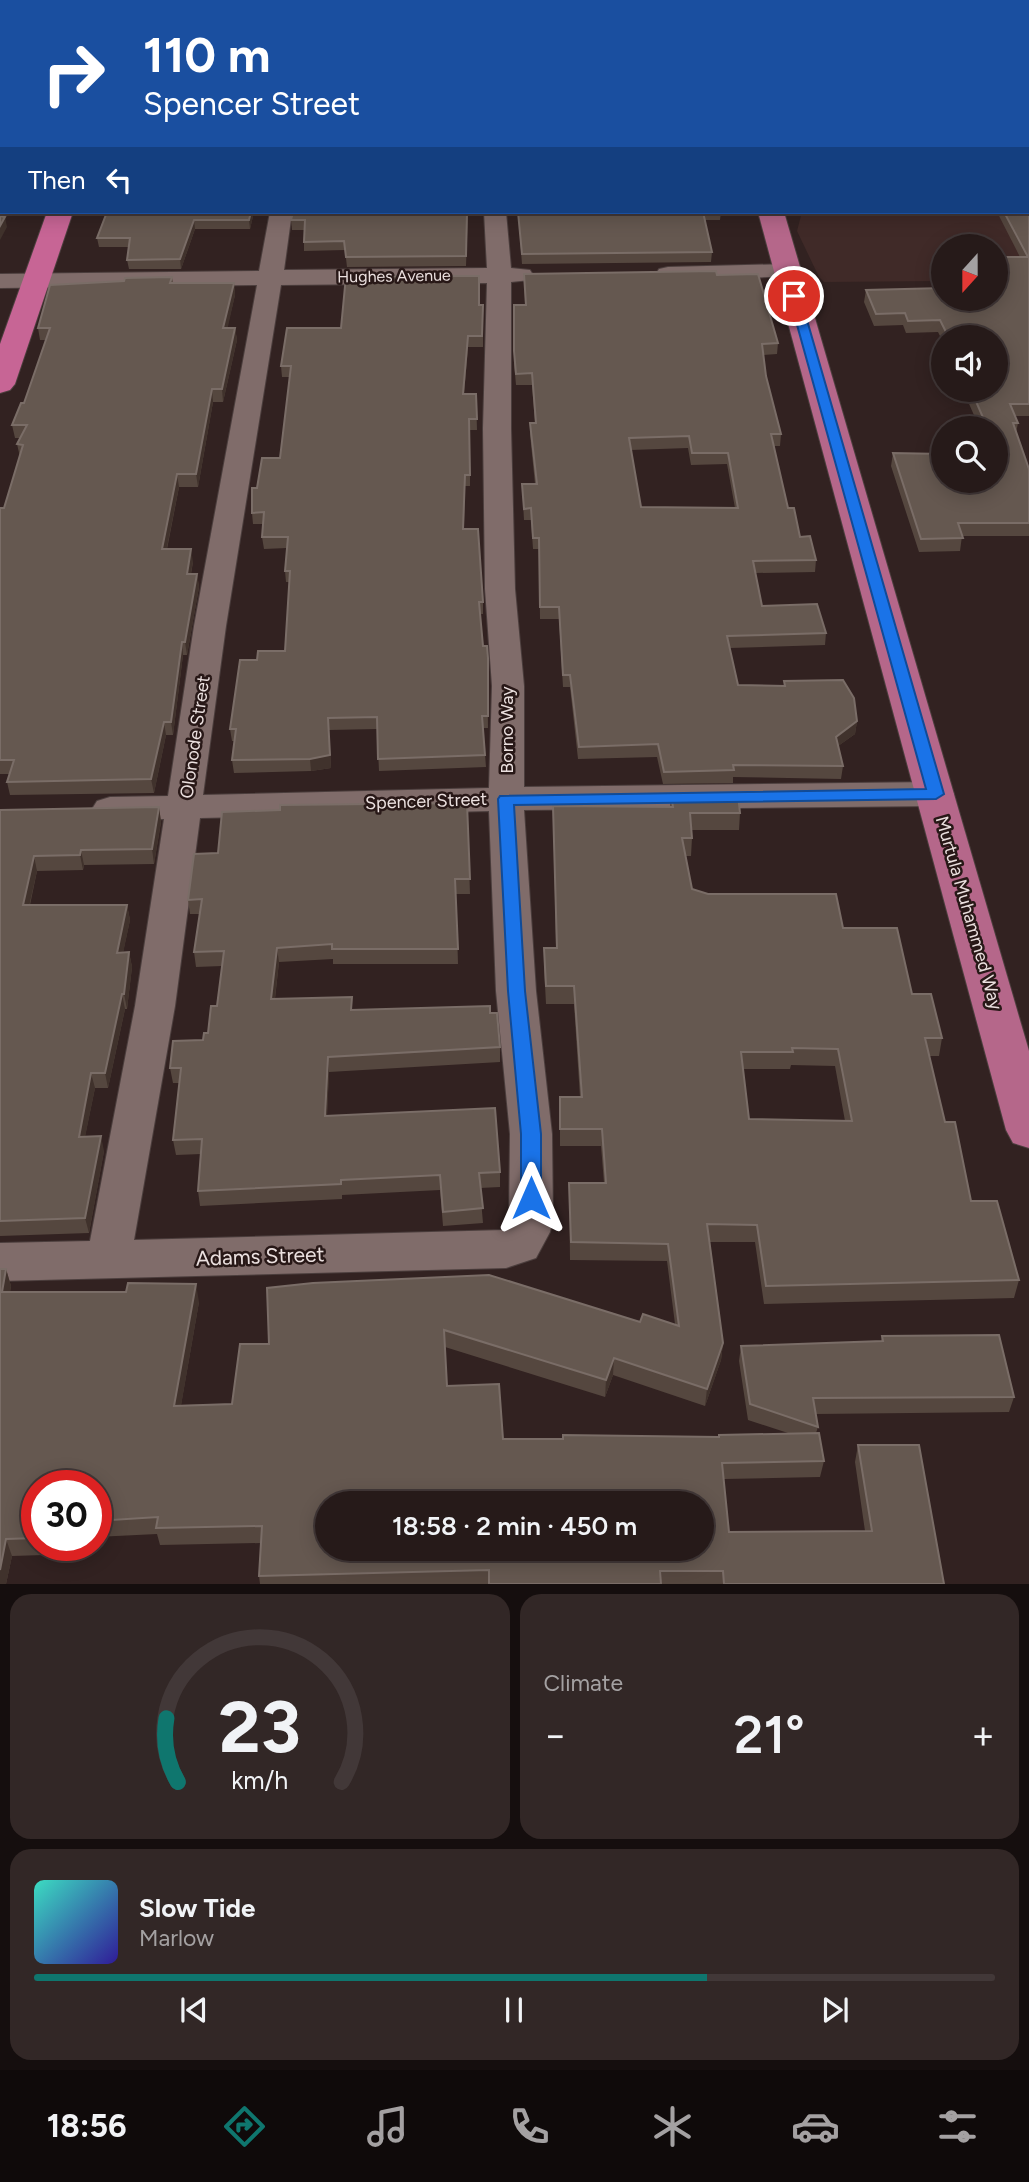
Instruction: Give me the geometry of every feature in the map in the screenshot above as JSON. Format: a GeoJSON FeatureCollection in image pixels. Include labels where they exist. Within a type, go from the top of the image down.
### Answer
{"type":"FeatureCollection","features":[{"type":"Feature","properties":{"kind":"highway"},"geometry":{"type":"LineString","coordinates":[[0,321],[18,281],[41,214]]}},
{"type":"Feature","properties":{"kind":"highway"},"geometry":{"type":"LineString","coordinates":[[0,384],[18,281],[59,214]]}},
{"type":"Feature","properties":{"kind":"main road","name":"Murtula Muhammed Way"},"geometry":{"type":"LineString","coordinates":[[772,214],[1029,1130]]}},
{"type":"Feature","properties":{"kind":"street","name":"Olonode Street"},"geometry":{"type":"LineString","coordinates":[[108,1261],[155,1006],[210,626],[246,429],[281,214]]}},
{"type":"Feature","properties":{"kind":"street","name":"Borno Way"},"geometry":{"type":"LineString","coordinates":[[495,214],[499,275],[497,428],[500,589],[508,686],[506,799],[516,991],[531,1134],[531,1219],[528,1232],[520,1245]]}},
{"type":"Feature","properties":{"kind":"street"},"geometry":{"type":"LineString","coordinates":[[646,274],[788,271]]}},
{"type":"Feature","properties":{"kind":"street","name":"Hughes Avenue"},"geometry":{"type":"LineString","coordinates":[[18,281],[539,275]]}},
{"type":"Feature","properties":{"kind":"street","name":"Spencer Street"},"geometry":{"type":"LineString","coordinates":[[79,809],[506,799],[936,794]]}},
{"type":"Feature","properties":{"kind":"street","name":"Adams Street"},"geometry":{"type":"LineString","coordinates":[[0,1262],[506,1249],[520,1245]]}},
{"type":"Feature","properties":{"kind":"shaded area"},"geometry":{"type":"Polygon","coordinates":[[[801,214],[1029,214],[1029,281],[1008,281],[1008,234],[931,234],[931,281],[824,282],[797,231],[801,214]]]}},
{"type":"Feature","properties":{"kind":"building"},"geometry":{"type":"Polygon","coordinates":[[[106,214],[250,214],[249,220],[194,220],[180,259],[127,260],[130,238],[97,238],[106,214]]]}},
{"type":"Feature","properties":{"kind":"building"},"geometry":{"type":"Polygon","coordinates":[[[292,214],[467,214],[466,256],[346,257],[344,241],[304,242],[305,220],[291,220],[292,214]]]}},
{"type":"Feature","properties":{"kind":"building"},"geometry":{"type":"Polygon","coordinates":[[[518,214],[703,214],[712,252],[522,254],[518,214]]]}},
{"type":"Feature","properties":{"kind":"building"},"geometry":{"type":"Polygon","coordinates":[[[1005,214],[1029,214],[1029,404],[1010,404],[1018,423],[1013,423],[1029,469],[1029,523],[958,523],[963,538],[921,539],[893,453],[931,454],[931,493],[1008,493],[1008,416],[982,416],[976,402],[1008,402],[1008,325],[942,325],[940,320],[908,321],[905,313],[876,314],[866,290],[931,288],[931,312],[1008,312],[1008,257],[1028,257],[1005,214]]]}},
{"type":"Feature","properties":{"kind":"building"},"geometry":{"type":"Polygon","coordinates":[[[716,271],[717,275],[758,274],[778,343],[762,344],[766,376],[781,434],[771,434],[788,508],[794,508],[800,537],[810,536],[816,560],[753,561],[762,606],[817,604],[826,633],[727,636],[738,685],[785,686],[784,681],[843,680],[854,698],[857,721],[836,737],[843,766],[733,765],[734,770],[664,772],[658,744],[579,747],[570,675],[563,675],[559,607],[540,607],[539,538],[533,538],[531,508],[524,509],[522,484],[537,484],[530,423],[536,423],[532,373],[516,374],[514,351],[514,305],[526,305],[524,274],[716,271]],[[689,436],[629,438],[641,507],[738,508],[728,453],[692,453],[689,436]]]}},
{"type":"Feature","properties":{"kind":"building"},"geometry":{"type":"Polygon","coordinates":[[[346,276],[479,276],[479,305],[483,305],[482,336],[468,336],[463,394],[476,394],[477,419],[469,419],[470,475],[465,475],[463,529],[478,529],[483,602],[479,602],[483,646],[487,646],[488,658],[488,716],[482,716],[485,755],[378,759],[377,717],[328,718],[330,755],[310,759],[232,760],[236,729],[230,729],[240,660],[257,660],[258,651],[285,651],[290,571],[285,571],[288,537],[262,537],[264,512],[252,513],[252,488],[257,488],[262,458],[280,458],[291,366],[281,366],[287,328],[341,328],[346,276]]]}},
{"type":"Feature","properties":{"kind":"building"},"geometry":{"type":"Polygon","coordinates":[[[172,277],[170,283],[234,283],[223,328],[235,328],[222,389],[212,389],[196,474],[177,474],[162,549],[191,549],[187,574],[197,574],[185,642],[182,642],[171,722],[164,722],[151,779],[7,782],[14,760],[0,760],[0,508],[4,508],[23,445],[17,444],[27,425],[12,425],[21,403],[24,403],[50,328],[38,328],[50,285],[172,277]]]}},
{"type":"Feature","properties":{"kind":"building"},"geometry":{"type":"Polygon","coordinates":[[[738,795],[740,813],[690,813],[692,838],[682,838],[692,889],[708,894],[836,894],[843,928],[897,928],[912,994],[931,994],[942,1038],[925,1038],[945,1122],[955,1122],[971,1201],[997,1201],[1019,1280],[766,1286],[757,1225],[707,1224],[723,1343],[707,1389],[614,1358],[606,1380],[444,1330],[447,1386],[499,1384],[503,1439],[563,1439],[563,1435],[719,1437],[819,1433],[824,1461],[722,1463],[729,1532],[872,1531],[858,1445],[919,1445],[944,1584],[724,1584],[723,1571],[660,1571],[661,1584],[489,1584],[489,1570],[259,1576],[262,1526],[156,1528],[158,1517],[112,1520],[112,1470],[21,1470],[21,1539],[6,1539],[0,1570],[0,1269],[6,1269],[2,1292],[126,1292],[128,1283],[196,1284],[174,1406],[232,1404],[240,1344],[269,1344],[267,1288],[313,1283],[489,1275],[640,1322],[643,1314],[679,1326],[668,1244],[571,1242],[569,1183],[606,1183],[602,1129],[560,1129],[560,1097],[582,1097],[574,986],[546,986],[544,948],[557,948],[553,806],[673,807],[671,796],[738,795]],[[792,1048],[793,1052],[741,1052],[749,1119],[852,1121],[838,1049],[792,1048]]]}},
{"type":"Feature","properties":{"kind":"building"},"geometry":{"type":"Polygon","coordinates":[[[467,803],[470,879],[455,879],[458,949],[332,949],[332,944],[277,948],[271,999],[352,997],[351,1010],[490,1006],[490,1013],[497,1013],[500,1047],[328,1057],[325,1116],[495,1108],[500,1172],[479,1173],[483,1208],[443,1212],[440,1175],[341,1180],[341,1184],[198,1191],[202,1139],[173,1140],[181,1068],[170,1068],[173,1041],[203,1040],[204,1033],[208,1033],[211,1006],[217,1006],[224,951],[194,952],[202,899],[188,900],[194,854],[218,853],[222,812],[280,810],[280,805],[467,803]]]}},
{"type":"Feature","properties":{"kind":"building"},"geometry":{"type":"Polygon","coordinates":[[[159,807],[152,849],[81,850],[80,855],[34,856],[23,905],[127,905],[117,953],[129,952],[124,994],[105,1073],[91,1073],[79,1137],[101,1136],[85,1218],[0,1221],[0,810],[159,807]]]}},
{"type":"Feature","properties":{"kind":"building"},"geometry":{"type":"Polygon","coordinates":[[[999,1335],[1014,1397],[813,1398],[818,1427],[750,1404],[741,1346],[883,1341],[882,1336],[999,1335]]]}},
{"type":"Feature","properties":{"kind":"route"},"geometry":{"type":"LineString","coordinates":[[531,1198],[531,1134],[516,991],[506,799],[936,794],[794,296]]}}]}
